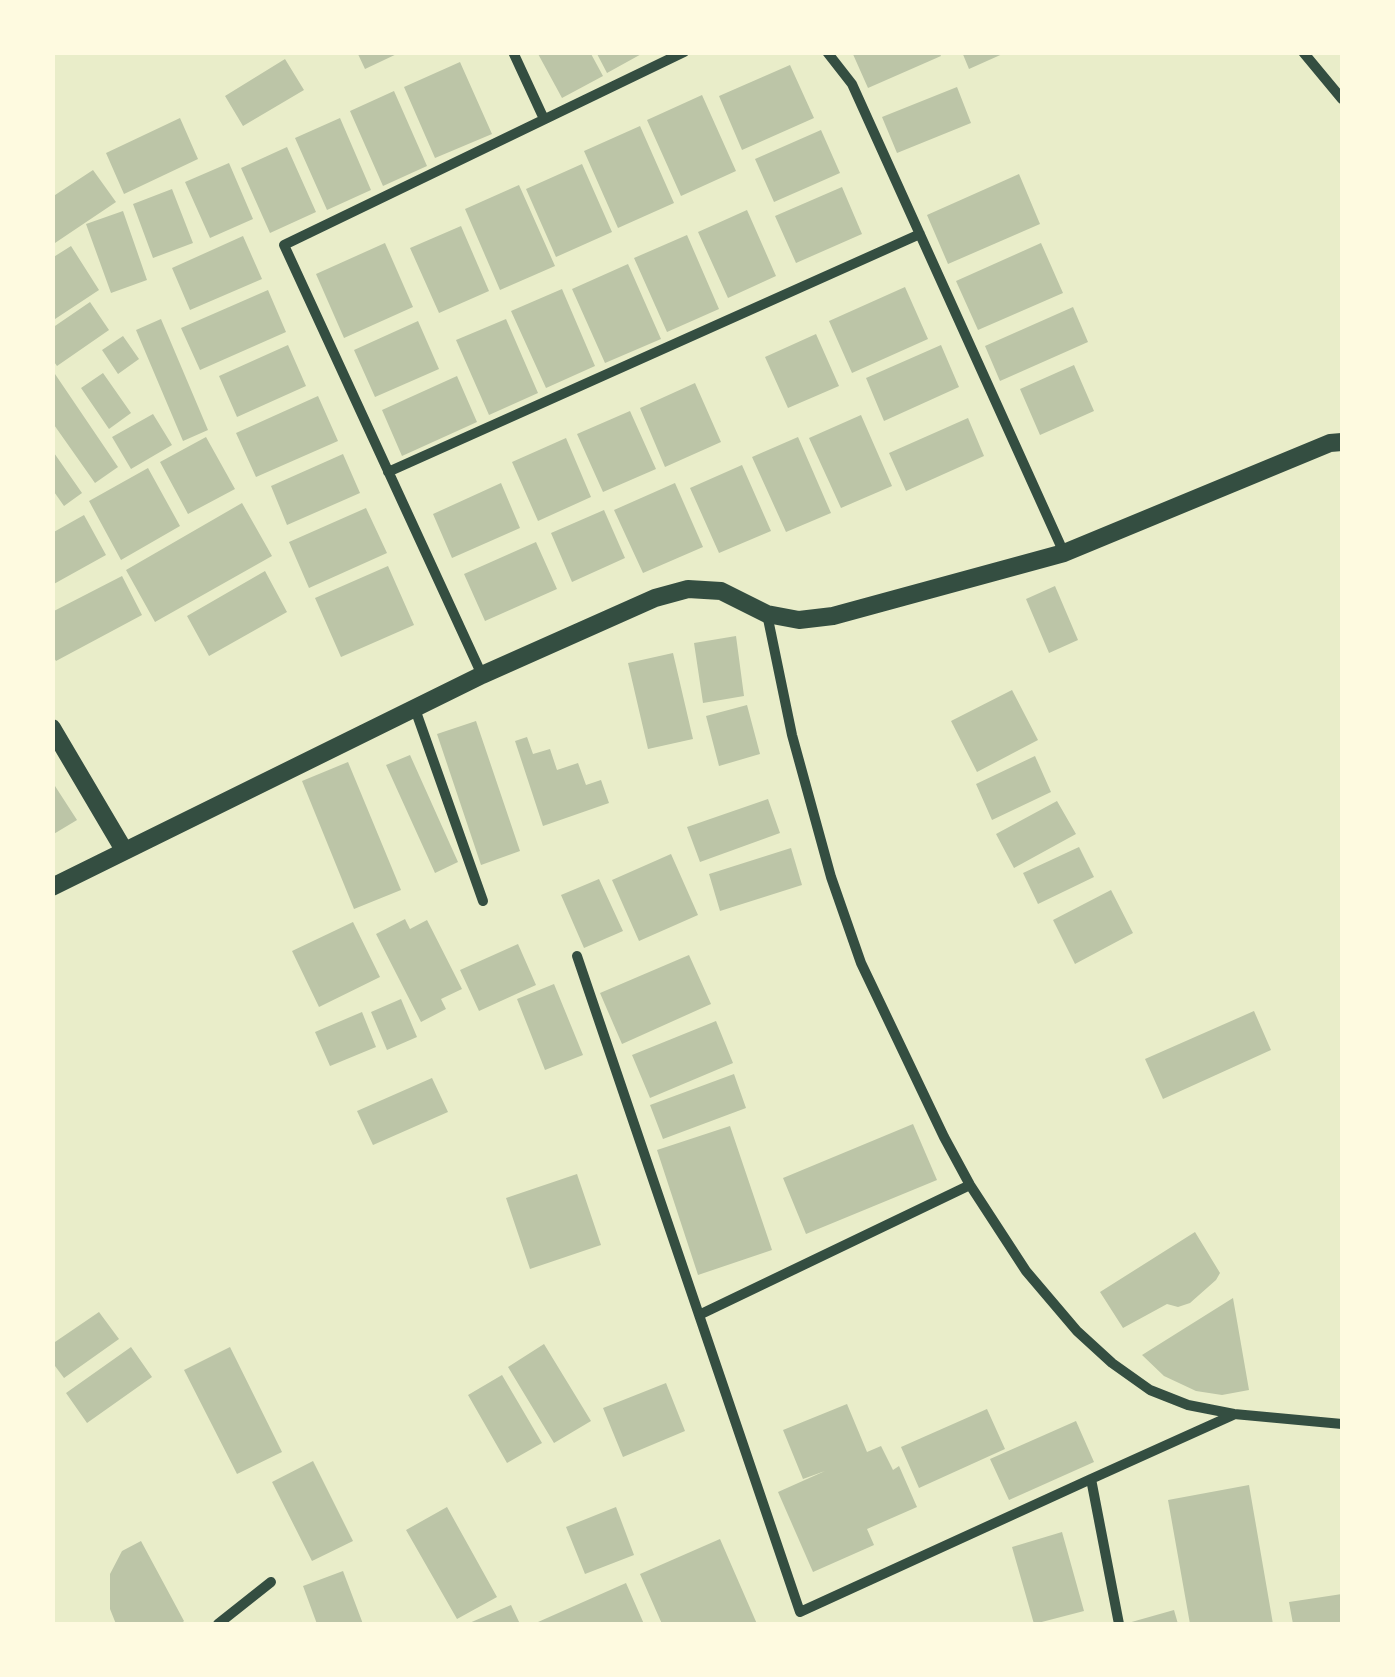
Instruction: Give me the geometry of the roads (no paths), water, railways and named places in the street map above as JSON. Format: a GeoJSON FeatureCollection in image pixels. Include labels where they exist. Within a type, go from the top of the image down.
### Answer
{"type":"FeatureCollection","features":[{"type":"Feature","properties":{"kind":"street"},"geometry":{"type":"LineString","coordinates":[[513,52],[544,119]]}},
{"type":"Feature","properties":{"kind":"street"},"geometry":{"type":"LineString","coordinates":[[482,675],[284,246],[684,52]]}},
{"type":"Feature","properties":{"kind":"street"},"geometry":{"type":"LineString","coordinates":[[828,52],[852,84],[1064,553]]}},
{"type":"Feature","properties":{"kind":"street"},"geometry":{"type":"LineString","coordinates":[[1303,52],[1342,100]]}},
{"type":"Feature","properties":{"kind":"street"},"geometry":{"type":"LineString","coordinates":[[388,472],[920,234]]}},
{"type":"Feature","properties":{"kind":"street"},"geometry":{"type":"LineString","coordinates":[[52,886],[482,675],[655,598],[688,588],[721,591],[767,614],[799,620],[833,616],[1064,553],[1330,443],[1342,442]]}},
{"type":"Feature","properties":{"kind":"street"},"geometry":{"type":"LineString","coordinates":[[767,614],[802,770],[831,877],[861,963],[902,1055],[970,1185],[1026,1271],[1077,1331],[1150,1390],[1188,1405],[1234,1414],[1342,1424]]}},
{"type":"Feature","properties":{"kind":"street"},"geometry":{"type":"LineString","coordinates":[[415,709],[483,901]]}},
{"type":"Feature","properties":{"kind":"street"},"geometry":{"type":"LineString","coordinates":[[52,728],[124,850]]}},
{"type":"Feature","properties":{"kind":"street"},"geometry":{"type":"LineString","coordinates":[[576,956],[800,1612],[1234,1414]]}},
{"type":"Feature","properties":{"kind":"street"},"geometry":{"type":"LineString","coordinates":[[699,1315],[970,1185]]}},
{"type":"Feature","properties":{"kind":"street"},"geometry":{"type":"LineString","coordinates":[[1091,1479],[1119,1624]]}},
{"type":"Feature","properties":{"kind":"street"},"geometry":{"type":"LineString","coordinates":[[218,1624],[271,1582]]}}]}
